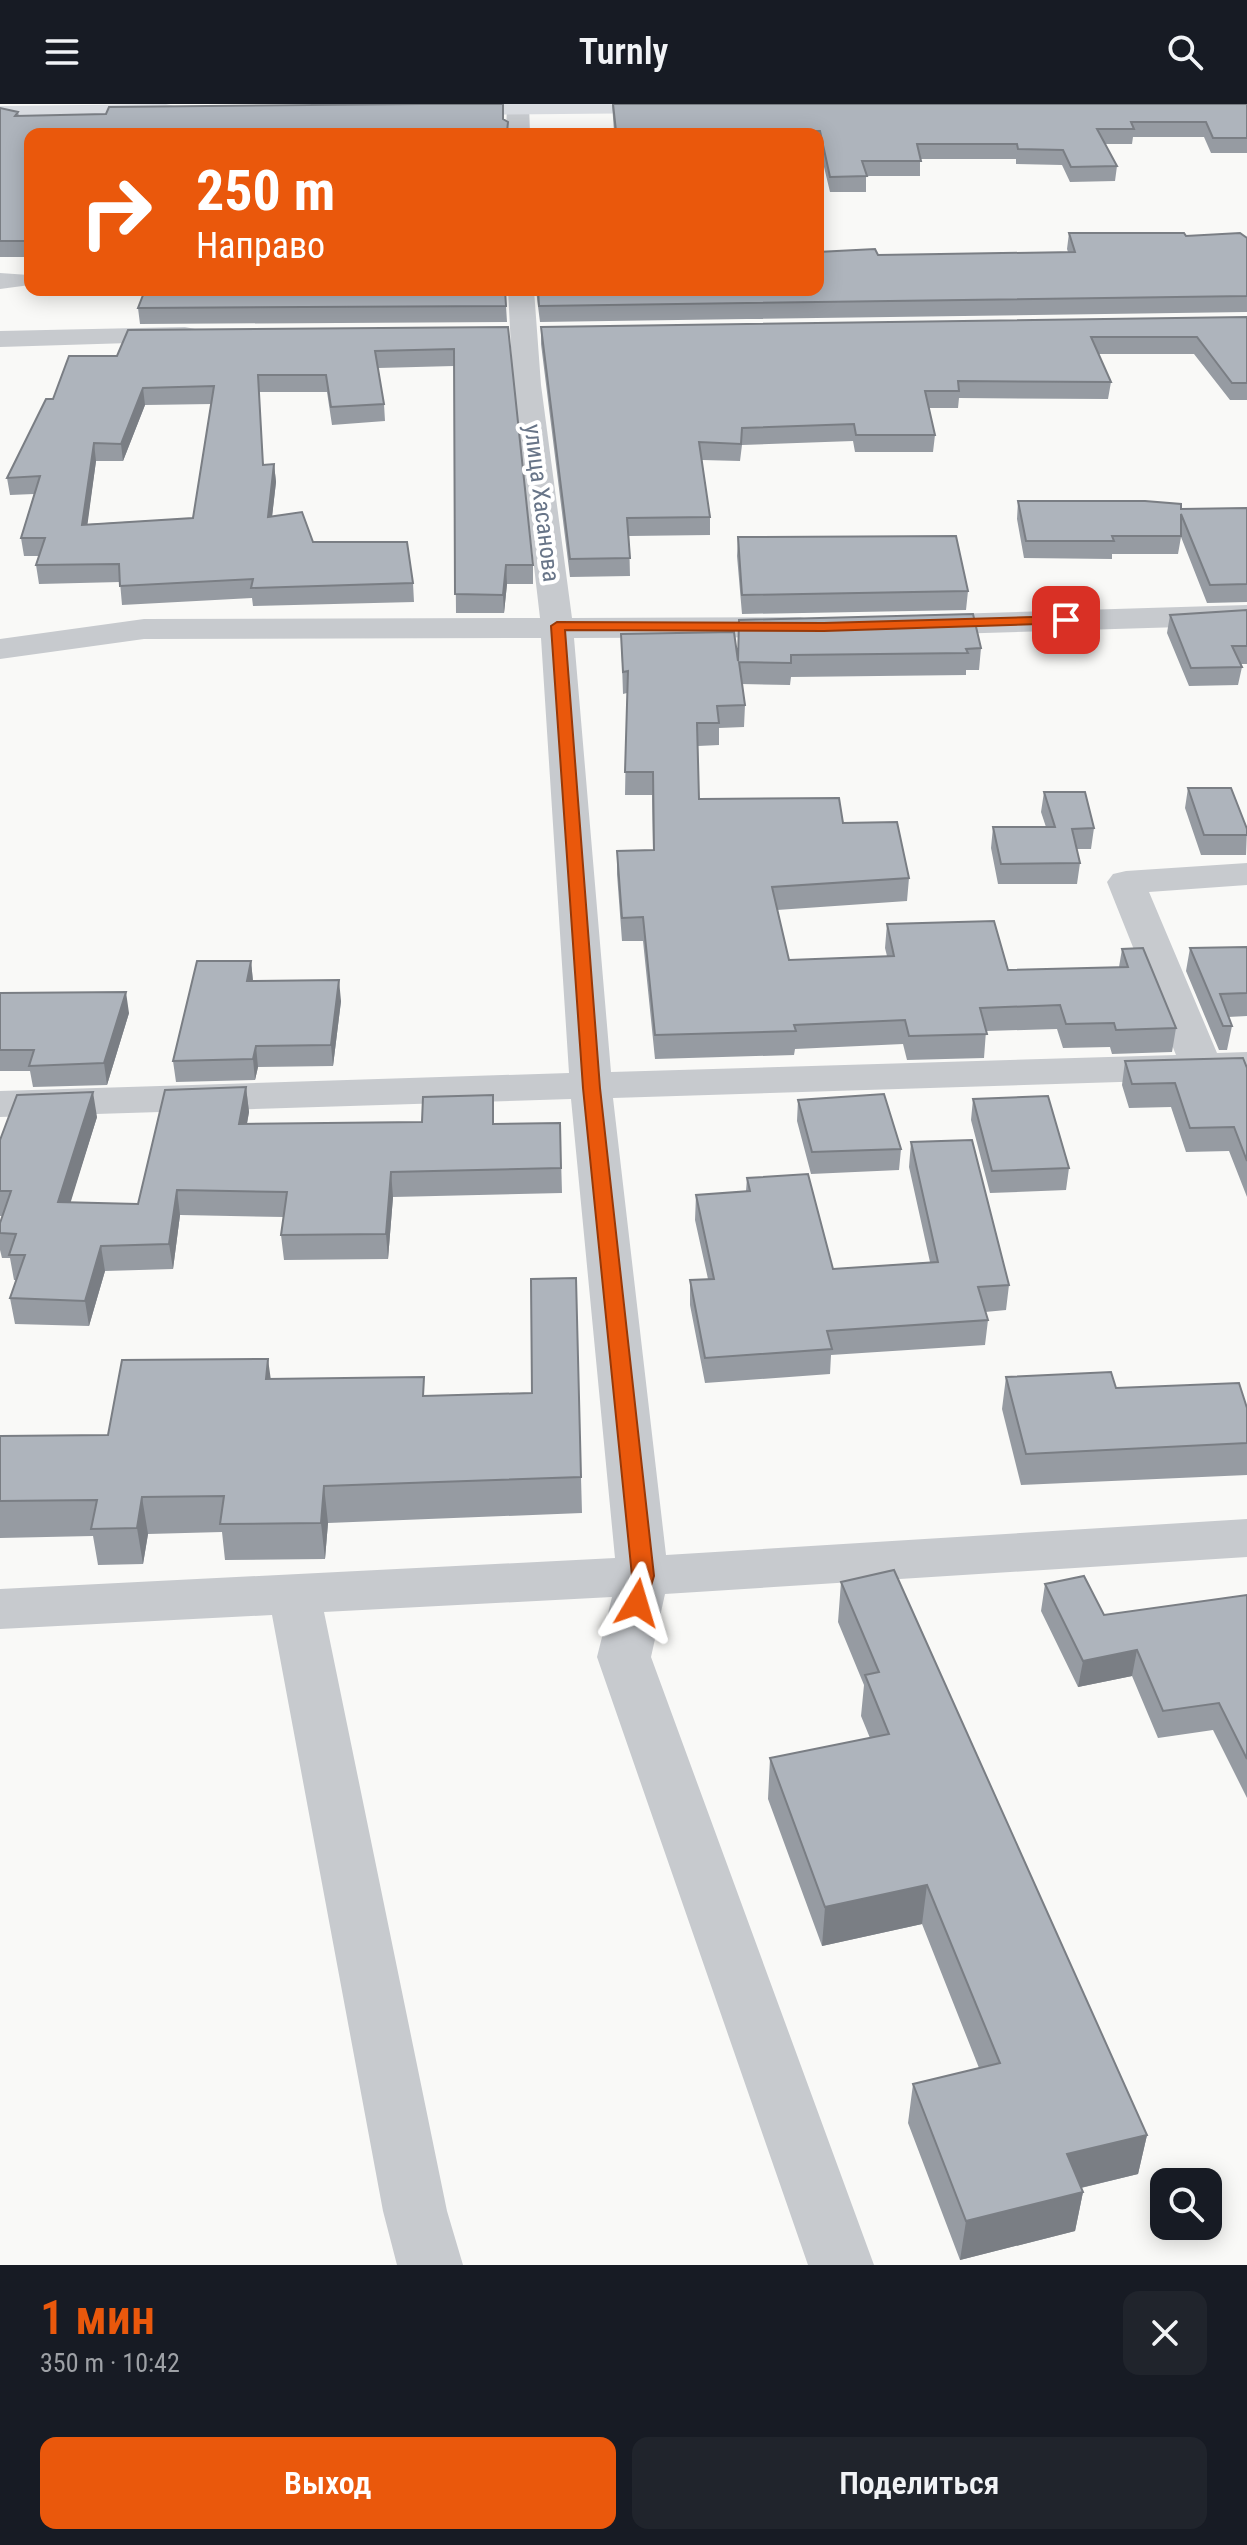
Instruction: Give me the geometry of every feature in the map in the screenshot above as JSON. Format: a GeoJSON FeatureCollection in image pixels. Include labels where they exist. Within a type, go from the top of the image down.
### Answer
{"type":"FeatureCollection","features":[{"type":"Feature","properties":{"kind":"main road"},"geometry":{"type":"LineString","coordinates":[[424,108],[689,106]]}},
{"type":"Feature","properties":{"kind":"main road"},"geometry":{"type":"LineString","coordinates":[[0,113],[188,111]]}},
{"type":"Feature","properties":{"kind":"street"},"geometry":{"type":"LineString","coordinates":[[518,106],[518,128]]}},
{"type":"Feature","properties":{"kind":"street","name":"улица Хасанова"},"geometry":{"type":"LineString","coordinates":[[521,296],[522,333],[557,626],[591,1088],[643,1576],[624,1657],[721,1920],[841,2265]]}},
{"type":"Feature","properties":{"kind":"street"},"geometry":{"type":"LineString","coordinates":[[0,339],[205,335]]}},
{"type":"Feature","properties":{"kind":"street"},"geometry":{"type":"LineString","coordinates":[[887,625],[1247,615]]}},
{"type":"Feature","properties":{"kind":"street"},"geometry":{"type":"LineString","coordinates":[[0,649],[144,629],[824,627]]}},
{"type":"Feature","properties":{"kind":"street"},"geometry":{"type":"LineString","coordinates":[[1202,1067],[1126,882],[1247,874]]}},
{"type":"Feature","properties":{"kind":"street"},"geometry":{"type":"LineString","coordinates":[[0,1104],[591,1088],[1247,1065]]}},
{"type":"Feature","properties":{"kind":"street"},"geometry":{"type":"LineString","coordinates":[[0,1609],[643,1576],[1247,1538]]}},
{"type":"Feature","properties":{"kind":"street"},"geometry":{"type":"LineString","coordinates":[[294,1594],[412,2195],[430,2265]]}},
{"type":"Feature","properties":{"kind":"building"},"geometry":{"type":"Polygon","coordinates":[[[503,104],[503,119],[508,122],[507,128],[24,128],[24,241],[0,241],[0,108],[18,112],[15,116],[106,114],[109,107],[503,104]]]}},
{"type":"Feature","properties":{"kind":"building"},"geometry":{"type":"Polygon","coordinates":[[[613,104],[1247,104],[1247,138],[1213,138],[1206,122],[1131,122],[1134,129],[1097,129],[1117,166],[1071,167],[1063,150],[1018,149],[1017,144],[917,144],[921,161],[862,161],[867,176],[830,177],[824,149],[824,128],[616,128],[613,104]]]}},
{"type":"Feature","properties":{"kind":"building"},"geometry":{"type":"Polygon","coordinates":[[[1069,233],[1184,233],[1186,236],[1240,233],[1247,238],[1247,296],[539,306],[538,296],[824,296],[824,252],[875,249],[878,255],[1075,252],[1069,233]]]}},
{"type":"Feature","properties":{"kind":"building"},"geometry":{"type":"Polygon","coordinates":[[[143,296],[505,296],[506,306],[138,308],[143,296]]]}},
{"type":"Feature","properties":{"kind":"building"},"geometry":{"type":"Polygon","coordinates":[[[1247,317],[1247,383],[1232,383],[1197,337],[1091,337],[1111,382],[958,381],[959,391],[925,391],[935,435],[856,435],[854,424],[742,428],[741,444],[699,442],[710,517],[627,518],[630,558],[570,559],[541,327],[1247,317]]]}},
{"type":"Feature","properties":{"kind":"building"},"geometry":{"type":"Polygon","coordinates":[[[508,327],[533,565],[506,565],[503,595],[455,594],[454,349],[375,351],[384,404],[331,407],[326,375],[258,375],[263,465],[274,464],[268,517],[302,512],[313,542],[407,542],[413,583],[251,588],[253,579],[120,586],[119,564],[36,565],[45,538],[21,538],[40,476],[7,478],[46,399],[53,399],[69,356],[117,356],[128,330],[508,327]],[[214,386],[143,388],[121,444],[94,443],[82,525],[193,518],[214,386]]]}},
{"type":"Feature","properties":{"kind":"building"},"geometry":{"type":"Polygon","coordinates":[[[1018,501],[1145,501],[1181,504],[1181,509],[1247,508],[1247,584],[1210,585],[1181,514],[1181,536],[1112,536],[1114,541],[1026,541],[1018,501]]]}},
{"type":"Feature","properties":{"kind":"building"},"geometry":{"type":"Polygon","coordinates":[[[956,536],[968,591],[742,595],[738,537],[956,536]]]}},
{"type":"Feature","properties":{"kind":"building"},"geometry":{"type":"Polygon","coordinates":[[[1247,610],[1247,646],[1232,646],[1242,667],[1191,668],[1170,615],[1247,610]]]}},
{"type":"Feature","properties":{"kind":"building"},"geometry":{"type":"Polygon","coordinates":[[[973,614],[981,648],[966,649],[968,653],[791,655],[791,663],[739,662],[745,705],[717,706],[719,723],[697,723],[699,799],[839,798],[843,823],[897,822],[909,878],[772,887],[789,960],[894,956],[887,924],[994,921],[1008,970],[1128,967],[1122,949],[1143,948],[1176,1028],[1116,1030],[1114,1023],[1066,1024],[1060,1005],[980,1008],[987,1034],[909,1036],[905,1020],[794,1025],[796,1031],[655,1035],[643,917],[622,918],[617,851],[654,850],[653,772],[625,772],[628,671],[623,672],[621,634],[734,632],[738,661],[739,620],[973,614]]]}},
{"type":"Feature","properties":{"kind":"building"},"geometry":{"type":"Polygon","coordinates":[[[1188,788],[1231,788],[1247,835],[1204,835],[1188,788]]]}},
{"type":"Feature","properties":{"kind":"building"},"geometry":{"type":"Polygon","coordinates":[[[1044,792],[1085,792],[1094,828],[1072,829],[1080,863],[1001,864],[993,827],[1055,827],[1044,792]]]}},
{"type":"Feature","properties":{"kind":"building"},"geometry":{"type":"Polygon","coordinates":[[[1247,947],[1247,993],[1220,994],[1232,1026],[1223,1026],[1190,948],[1247,947]]]}},
{"type":"Feature","properties":{"kind":"building"},"geometry":{"type":"Polygon","coordinates":[[[197,961],[251,961],[247,981],[339,980],[331,1045],[256,1046],[253,1059],[173,1061],[197,961]]]}},
{"type":"Feature","properties":{"kind":"building"},"geometry":{"type":"Polygon","coordinates":[[[126,992],[104,1063],[29,1066],[34,1050],[0,1050],[0,993],[126,992]]]}},
{"type":"Feature","properties":{"kind":"building"},"geometry":{"type":"Polygon","coordinates":[[[1243,1058],[1247,1068],[1247,1161],[1234,1127],[1190,1128],[1175,1083],[1132,1084],[1125,1061],[1243,1058]]]}},
{"type":"Feature","properties":{"kind":"building"},"geometry":{"type":"Polygon","coordinates":[[[246,1087],[239,1124],[422,1122],[423,1097],[493,1095],[493,1124],[560,1123],[561,1168],[391,1172],[386,1234],[281,1235],[287,1192],[177,1190],[169,1244],[101,1246],[85,1301],[10,1298],[25,1255],[9,1255],[16,1234],[0,1233],[0,1223],[11,1191],[0,1191],[0,1140],[17,1095],[93,1092],[58,1202],[138,1204],[165,1090],[246,1087]]]}},
{"type":"Feature","properties":{"kind":"building"},"geometry":{"type":"Polygon","coordinates":[[[884,1094],[901,1149],[812,1152],[798,1100],[884,1094]]]}},
{"type":"Feature","properties":{"kind":"building"},"geometry":{"type":"Polygon","coordinates":[[[1048,1096],[1069,1168],[992,1171],[973,1099],[1048,1096]]]}},
{"type":"Feature","properties":{"kind":"building"},"geometry":{"type":"Polygon","coordinates":[[[972,1140],[1009,1285],[978,1287],[988,1320],[827,1331],[832,1349],[705,1358],[690,1280],[714,1279],[696,1195],[750,1191],[747,1178],[808,1174],[833,1269],[938,1262],[911,1142],[972,1140]]]}},
{"type":"Feature","properties":{"kind":"building"},"geometry":{"type":"Polygon","coordinates":[[[576,1278],[581,1477],[324,1486],[321,1523],[220,1524],[224,1496],[142,1497],[137,1528],[91,1529],[97,1500],[0,1501],[0,1436],[108,1435],[122,1360],[268,1359],[266,1379],[424,1377],[423,1396],[532,1393],[531,1279],[576,1278]]]}},
{"type":"Feature","properties":{"kind":"building"},"geometry":{"type":"Polygon","coordinates":[[[1111,1372],[1116,1388],[1239,1383],[1247,1408],[1247,1443],[1026,1454],[1006,1377],[1111,1372]]]}},
{"type":"Feature","properties":{"kind":"building"},"geometry":{"type":"Polygon","coordinates":[[[894,1570],[1147,2135],[1067,2154],[1083,2192],[966,2221],[913,2084],[1000,2063],[927,1885],[825,1907],[770,1758],[889,1734],[865,1675],[879,1672],[841,1582],[894,1570]]]}},
{"type":"Feature","properties":{"kind":"building"},"geometry":{"type":"Polygon","coordinates":[[[1084,1576],[1104,1615],[1247,1595],[1247,1759],[1219,1703],[1163,1711],[1137,1650],[1083,1661],[1045,1584],[1084,1576]]]}},
{"type":"Feature","properties":{"kind":"route"},"geometry":{"type":"LineString","coordinates":[[637,1603],[643,1576],[591,1088],[557,626],[824,627],[1066,620]]}}]}
